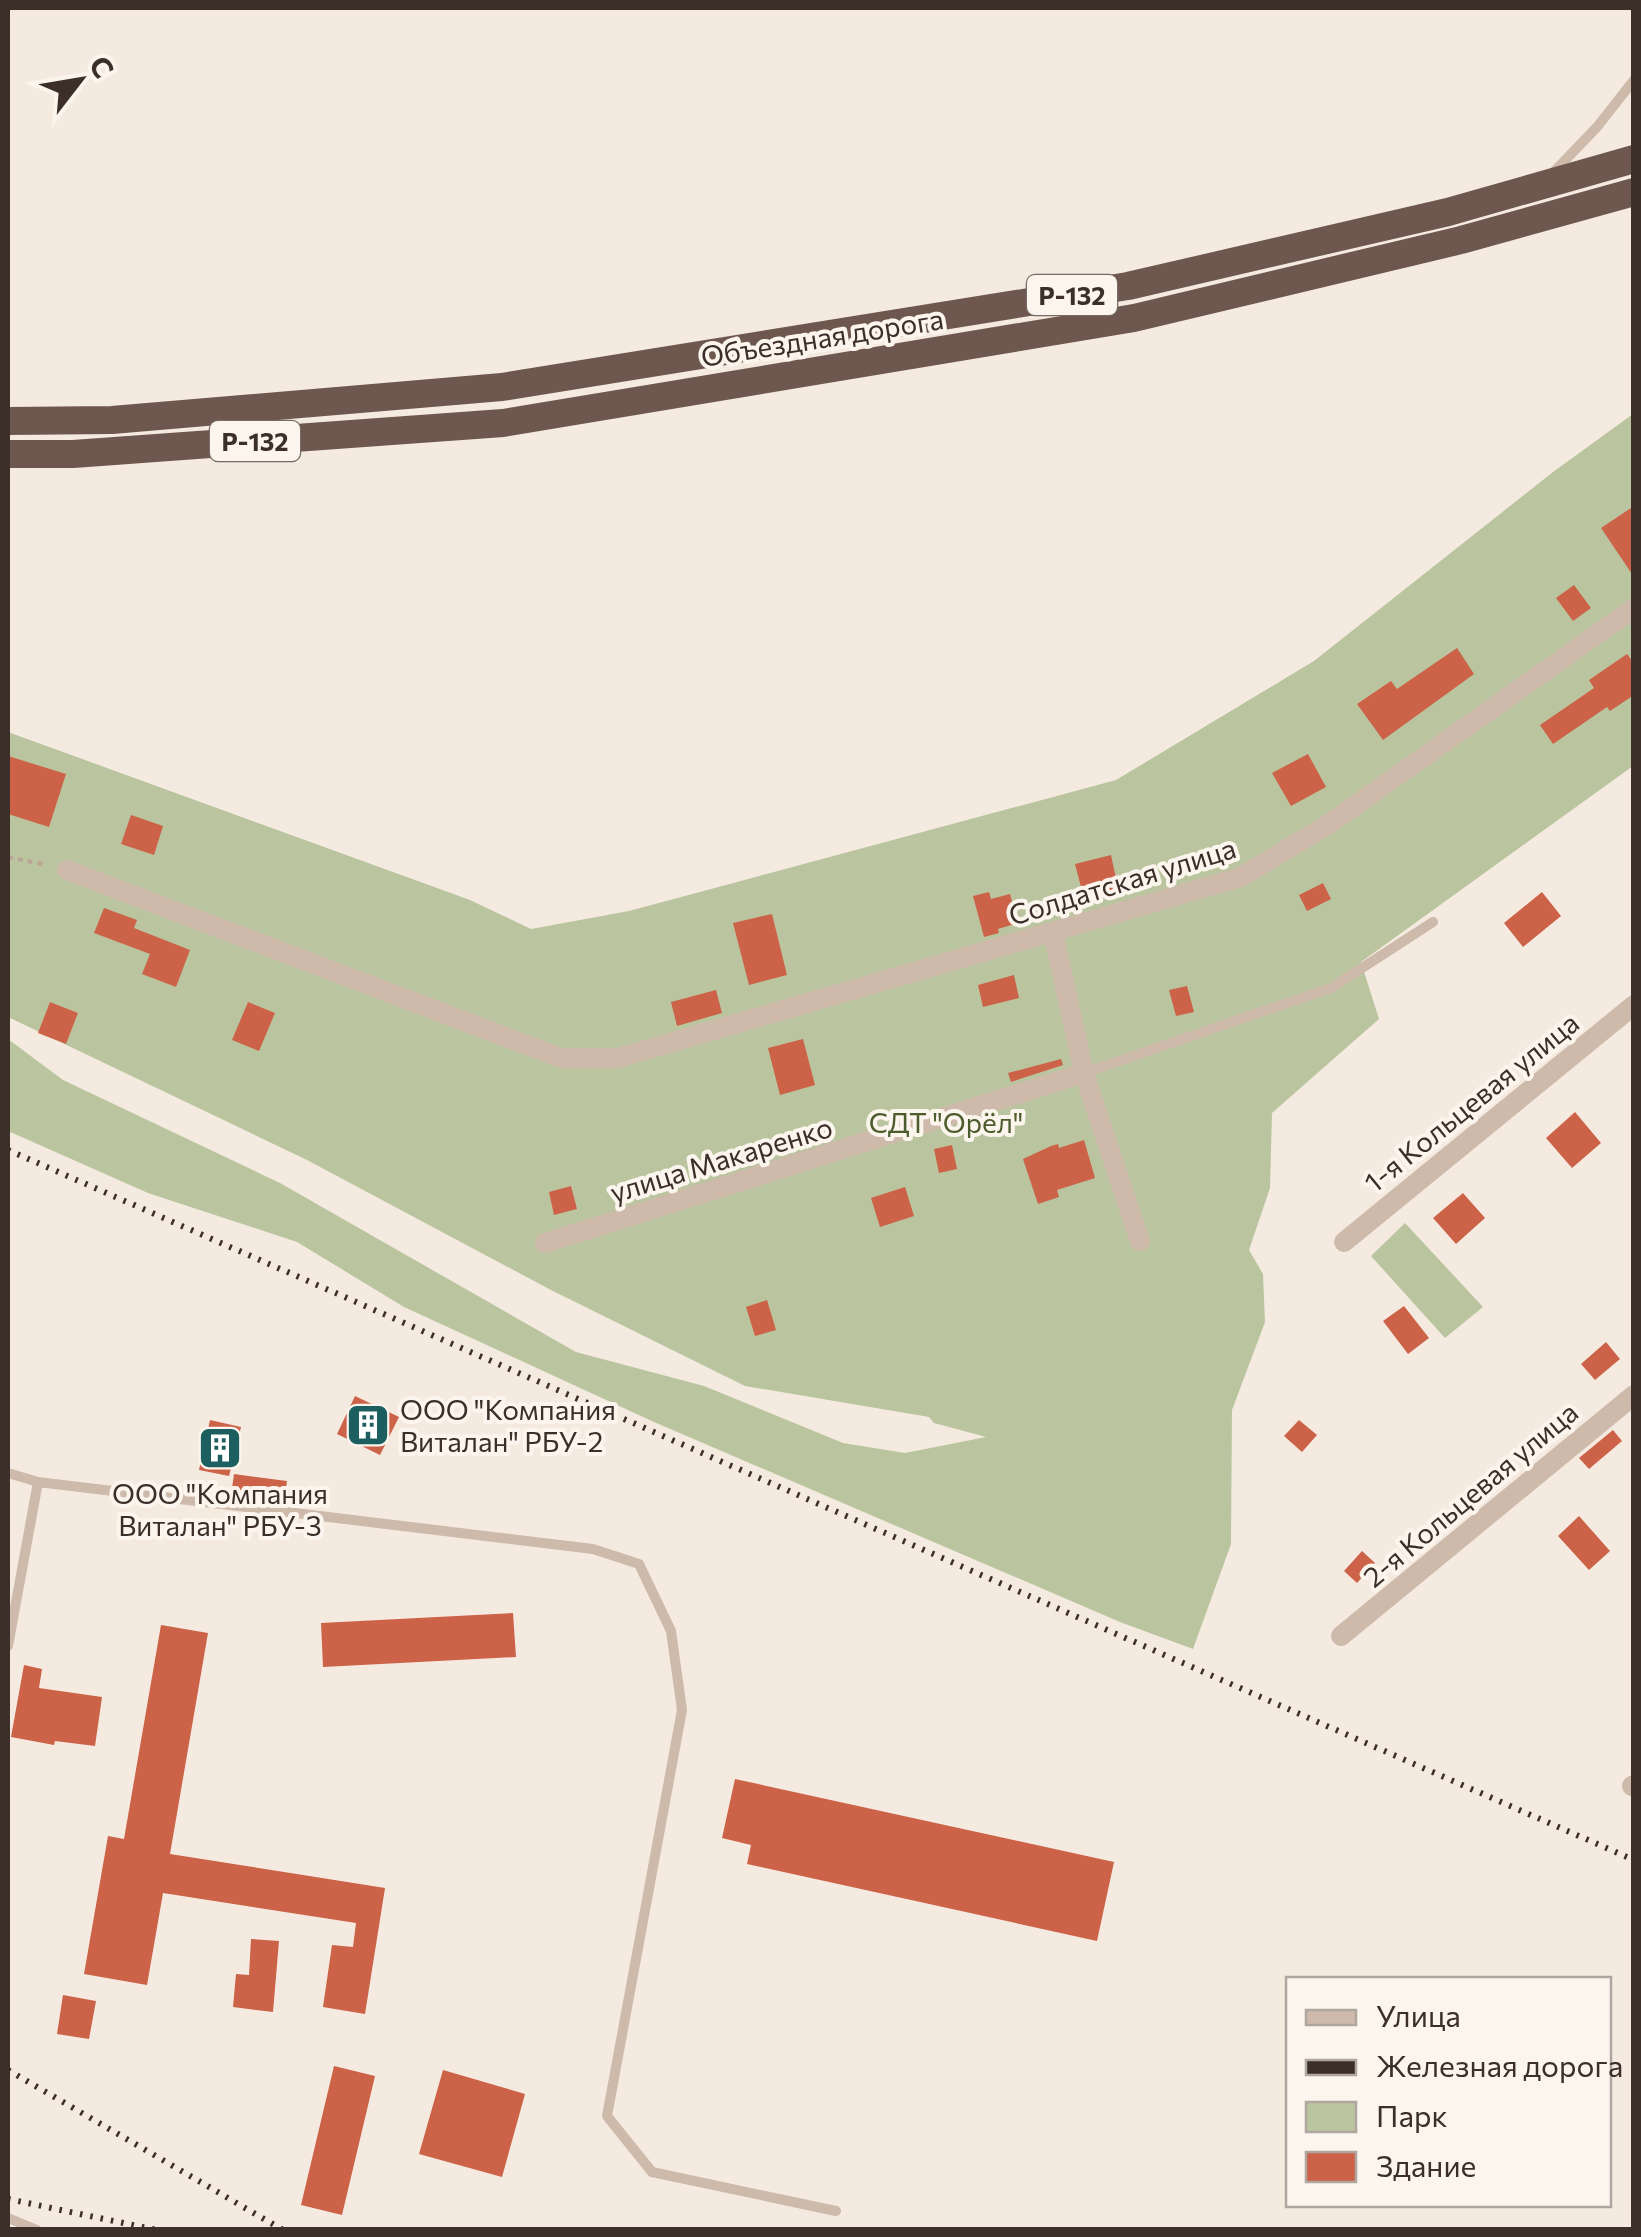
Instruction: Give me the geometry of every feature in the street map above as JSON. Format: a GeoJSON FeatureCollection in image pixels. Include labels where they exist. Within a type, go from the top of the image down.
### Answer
{"type":"FeatureCollection","features":[{"type":"Feature","properties":{"kind":"highway","name":"Объездная дорога"},"geometry":{"type":"LineString","coordinates":[[8,421],[112,420],[502,387],[1128,286],[1448,212],[1634,160]]}},
{"type":"Feature","properties":{"kind":"highway","name":"Объездная дорога"},"geometry":{"type":"LineString","coordinates":[[8,454],[73,454],[503,423],[1134,318],[1461,240],[1634,192]]}},
{"type":"Feature","properties":{"kind":"street","name":"Солдатская улица"},"geometry":{"type":"LineString","coordinates":[[66,870],[561,1058],[618,1058],[1241,877],[1329,824],[1634,608]]}},
{"type":"Feature","properties":{"kind":"street"},"geometry":{"type":"LineString","coordinates":[[1053,932],[1084,1073],[1140,1241]]}},
{"type":"Feature","properties":{"kind":"street","name":"1-я Кольцевая улица"},"geometry":{"type":"LineString","coordinates":[[1344,1242],[1634,1005]]}},
{"type":"Feature","properties":{"kind":"street","name":"улица Макаренко"},"geometry":{"type":"LineString","coordinates":[[545,1243],[1084,1073]]}},
{"type":"Feature","properties":{"kind":"street","name":"2-я Кольцевая улица"},"geometry":{"type":"LineString","coordinates":[[1342,1636],[1634,1395]]}},
{"type":"Feature","properties":{"kind":"lane"},"geometry":{"type":"LineString","coordinates":[[1543,185],[1634,80]]}},
{"type":"Feature","properties":{"kind":"lane"},"geometry":{"type":"LineString","coordinates":[[1084,1073],[1331,988],[1433,922]]}},
{"type":"Feature","properties":{"kind":"lane"},"geometry":{"type":"LineString","coordinates":[[8,1472],[38,1482],[593,1549],[640,1564],[672,1630],[682,1710],[607,2116],[652,2172],[836,2211]]}},
{"type":"Feature","properties":{"kind":"lane"},"geometry":{"type":"LineString","coordinates":[[8,1646],[38,1482]]}},
{"type":"Feature","properties":{"kind":"lane"},"geometry":{"type":"LineString","coordinates":[[8,2218],[37,2230]]}},
{"type":"Feature","properties":{"kind":"path"},"geometry":{"type":"LineString","coordinates":[[8,856],[66,870]]}},
{"type":"Feature","properties":{"kind":"green space","name":"СДТ \"Орёл\""},"geometry":{"type":"Polygon","coordinates":[[[1633,414],[1633,766],[1361,962],[1379,1019],[1272,1113],[1270,1188],[1249,1250],[1263,1274],[1265,1322],[1232,1410],[1231,1544],[1193,1649],[1120,1622],[654,1422],[404,1307],[297,1242],[148,1193],[8,1131],[8,1039],[63,1080],[280,1183],[576,1352],[704,1386],[843,1443],[905,1453],[986,1437],[934,1423],[929,1417],[745,1386],[551,1290],[307,1160],[8,1017],[8,732],[470,900],[531,929],[629,911],[1116,780],[1314,661],[1553,472],[1633,414]]]}},
{"type":"Feature","properties":{"kind":"green space"},"geometry":{"type":"Polygon","coordinates":[[[1405,1223],[1483,1307],[1445,1338],[1371,1256],[1405,1223]]]}},
{"type":"Feature","properties":{"kind":"building"},"geometry":{"type":"Polygon","coordinates":[[[1634,506],[1634,577],[1601,528],[1634,506]]]}},
{"type":"Feature","properties":{"kind":"building"},"geometry":{"type":"Polygon","coordinates":[[[1574,585],[1591,608],[1573,621],[1556,598],[1574,585]]]}},
{"type":"Feature","properties":{"kind":"building"},"geometry":{"type":"Polygon","coordinates":[[[1457,648],[1474,674],[1383,740],[1357,704],[1391,681],[1397,689],[1457,648]]]}},
{"type":"Feature","properties":{"kind":"building"},"geometry":{"type":"Polygon","coordinates":[[[1627,654],[1634,663],[1634,695],[1610,711],[1607,707],[1553,744],[1540,725],[1594,688],[1589,680],[1627,654]]]}},
{"type":"Feature","properties":{"kind":"building"},"geometry":{"type":"Polygon","coordinates":[[[1308,754],[1326,787],[1291,806],[1272,773],[1308,754]]]}},
{"type":"Feature","properties":{"kind":"building"},"geometry":{"type":"Polygon","coordinates":[[[8,756],[66,774],[49,827],[8,814],[8,756]]]}},
{"type":"Feature","properties":{"kind":"building"},"geometry":{"type":"Polygon","coordinates":[[[131,815],[163,826],[154,855],[121,844],[131,815]]]}},
{"type":"Feature","properties":{"kind":"building"},"geometry":{"type":"Polygon","coordinates":[[[1111,855],[1119,892],[1099,897],[1096,883],[1081,887],[1075,864],[1111,855]]]}},
{"type":"Feature","properties":{"kind":"building"},"geometry":{"type":"Polygon","coordinates":[[[1323,883],[1331,899],[1307,911],[1299,895],[1323,883]]]}},
{"type":"Feature","properties":{"kind":"building"},"geometry":{"type":"Polygon","coordinates":[[[989,892],[991,899],[1010,894],[1018,923],[984,937],[973,896],[989,892]]]}},
{"type":"Feature","properties":{"kind":"building"},"geometry":{"type":"Polygon","coordinates":[[[1542,892],[1561,916],[1523,947],[1504,923],[1542,892]]]}},
{"type":"Feature","properties":{"kind":"building"},"geometry":{"type":"Polygon","coordinates":[[[104,908],[137,920],[134,928],[190,950],[176,987],[142,974],[150,954],[94,933],[104,908]]]}},
{"type":"Feature","properties":{"kind":"building"},"geometry":{"type":"Polygon","coordinates":[[[772,914],[787,975],[749,985],[733,923],[772,914]]]}},
{"type":"Feature","properties":{"kind":"building"},"geometry":{"type":"Polygon","coordinates":[[[1014,975],[1019,998],[983,1007],[978,985],[1014,975]]]}},
{"type":"Feature","properties":{"kind":"building"},"geometry":{"type":"Polygon","coordinates":[[[1187,986],[1194,1012],[1176,1016],[1169,990],[1187,986]]]}},
{"type":"Feature","properties":{"kind":"building"},"geometry":{"type":"Polygon","coordinates":[[[716,990],[722,1013],[677,1026],[671,1002],[716,990]]]}},
{"type":"Feature","properties":{"kind":"building"},"geometry":{"type":"Polygon","coordinates":[[[50,1002],[78,1013],[66,1044],[38,1033],[50,1002]]]}},
{"type":"Feature","properties":{"kind":"building"},"geometry":{"type":"Polygon","coordinates":[[[248,1002],[275,1013],[259,1051],[232,1040],[248,1002]]]}},
{"type":"Feature","properties":{"kind":"building"},"geometry":{"type":"Polygon","coordinates":[[[803,1039],[815,1085],[780,1095],[768,1048],[803,1039]]]}},
{"type":"Feature","properties":{"kind":"building"},"geometry":{"type":"Polygon","coordinates":[[[1061,1059],[1063,1065],[1011,1082],[1008,1073],[1061,1059]]]}},
{"type":"Feature","properties":{"kind":"building"},"geometry":{"type":"Polygon","coordinates":[[[1575,1112],[1601,1143],[1572,1168],[1546,1138],[1575,1112]]]}},
{"type":"Feature","properties":{"kind":"building"},"geometry":{"type":"Polygon","coordinates":[[[1084,1140],[1095,1178],[1057,1190],[1059,1197],[1038,1204],[1023,1159],[1051,1146],[1058,1144],[1059,1148],[1084,1140]]]}},
{"type":"Feature","properties":{"kind":"building"},"geometry":{"type":"Polygon","coordinates":[[[952,1145],[957,1169],[939,1173],[934,1149],[952,1145]]]}},
{"type":"Feature","properties":{"kind":"building"},"geometry":{"type":"Polygon","coordinates":[[[571,1186],[577,1209],[554,1215],[549,1192],[571,1186]]]}},
{"type":"Feature","properties":{"kind":"building"},"geometry":{"type":"Polygon","coordinates":[[[905,1187],[914,1216],[880,1227],[871,1198],[905,1187]]]}},
{"type":"Feature","properties":{"kind":"building"},"geometry":{"type":"Polygon","coordinates":[[[1463,1193],[1485,1218],[1456,1244],[1433,1218],[1463,1193]]]}},
{"type":"Feature","properties":{"kind":"building"},"geometry":{"type":"Polygon","coordinates":[[[767,1300],[776,1330],[755,1336],[746,1307],[767,1300]]]}},
{"type":"Feature","properties":{"kind":"building"},"geometry":{"type":"Polygon","coordinates":[[[1404,1306],[1429,1338],[1408,1354],[1383,1321],[1404,1306]]]}},
{"type":"Feature","properties":{"kind":"building"},"geometry":{"type":"Polygon","coordinates":[[[1606,1342],[1620,1359],[1595,1380],[1581,1364],[1606,1342]]]}},
{"type":"Feature","properties":{"kind":"building","name":"ООО \"Компания Виталан\" РБУ-2"},"geometry":{"type":"Polygon","coordinates":[[[355,1396],[399,1417],[380,1455],[337,1434],[355,1396]]]}},
{"type":"Feature","properties":{"kind":"building","name":"ООО \"Компания Виталан\" РБУ-3"},"geometry":{"type":"Polygon","coordinates":[[[210,1420],[241,1427],[229,1476],[199,1470],[210,1420]]]}},
{"type":"Feature","properties":{"kind":"building"},"geometry":{"type":"Polygon","coordinates":[[[1299,1420],[1317,1435],[1302,1452],[1284,1436],[1299,1420]]]}},
{"type":"Feature","properties":{"kind":"building"},"geometry":{"type":"Polygon","coordinates":[[[1613,1430],[1622,1441],[1589,1469],[1579,1458],[1613,1430]]]}},
{"type":"Feature","properties":{"kind":"building"},"geometry":{"type":"Polygon","coordinates":[[[234,1474],[287,1481],[284,1503],[231,1496],[234,1474]]]}},
{"type":"Feature","properties":{"kind":"building"},"geometry":{"type":"Polygon","coordinates":[[[1579,1516],[1610,1551],[1589,1570],[1558,1536],[1579,1516]]]}},
{"type":"Feature","properties":{"kind":"building"},"geometry":{"type":"Polygon","coordinates":[[[1362,1551],[1375,1563],[1357,1583],[1344,1571],[1362,1551]]]}},
{"type":"Feature","properties":{"kind":"building"},"geometry":{"type":"Polygon","coordinates":[[[513,1613],[516,1657],[323,1667],[321,1623],[513,1613]]]}},
{"type":"Feature","properties":{"kind":"building"},"geometry":{"type":"Polygon","coordinates":[[[161,1625],[208,1633],[170,1854],[385,1888],[365,2014],[323,2007],[332,1945],[353,1947],[356,1923],[163,1893],[147,1985],[84,1974],[108,1836],[124,1839],[161,1625]]]}},
{"type":"Feature","properties":{"kind":"building"},"geometry":{"type":"Polygon","coordinates":[[[24,1665],[42,1669],[39,1688],[102,1697],[95,1746],[55,1741],[54,1745],[11,1737],[24,1665]]]}},
{"type":"Feature","properties":{"kind":"building"},"geometry":{"type":"Polygon","coordinates":[[[735,1779],[1114,1862],[1097,1941],[747,1864],[751,1845],[722,1838],[735,1779]]]}},
{"type":"Feature","properties":{"kind":"building"},"geometry":{"type":"Polygon","coordinates":[[[251,1939],[279,1941],[273,2012],[233,2007],[236,1974],[249,1975],[251,1939]]]}},
{"type":"Feature","properties":{"kind":"building"},"geometry":{"type":"Polygon","coordinates":[[[63,1995],[96,2001],[89,2039],[57,2034],[63,1995]]]}},
{"type":"Feature","properties":{"kind":"building"},"geometry":{"type":"Polygon","coordinates":[[[334,2066],[375,2076],[342,2215],[301,2205],[334,2066]]]}},
{"type":"Feature","properties":{"kind":"building"},"geometry":{"type":"Polygon","coordinates":[[[443,2070],[525,2094],[502,2177],[419,2154],[443,2070]]]}},
{"type":"Feature","properties":{"kind":"railway"},"geometry":{"type":"LineString","coordinates":[[8,1150],[1634,1860]]}},
{"type":"Feature","properties":{"kind":"railway"},"geometry":{"type":"LineString","coordinates":[[8,2070],[283,2230]]}},
{"type":"Feature","properties":{"kind":"railway"},"geometry":{"type":"LineString","coordinates":[[8,2199],[157,2230]]}},
{"type":"Feature","properties":{"kind":"place","name":"ООО \"Компания Виталан\" РБУ-2"},"geometry":{"type":"Point","coordinates":[368,1425]}},
{"type":"Feature","properties":{"kind":"place","name":"ООО \"Компания Виталан\" РБУ-3"},"geometry":{"type":"Point","coordinates":[220,1448]}}]}
